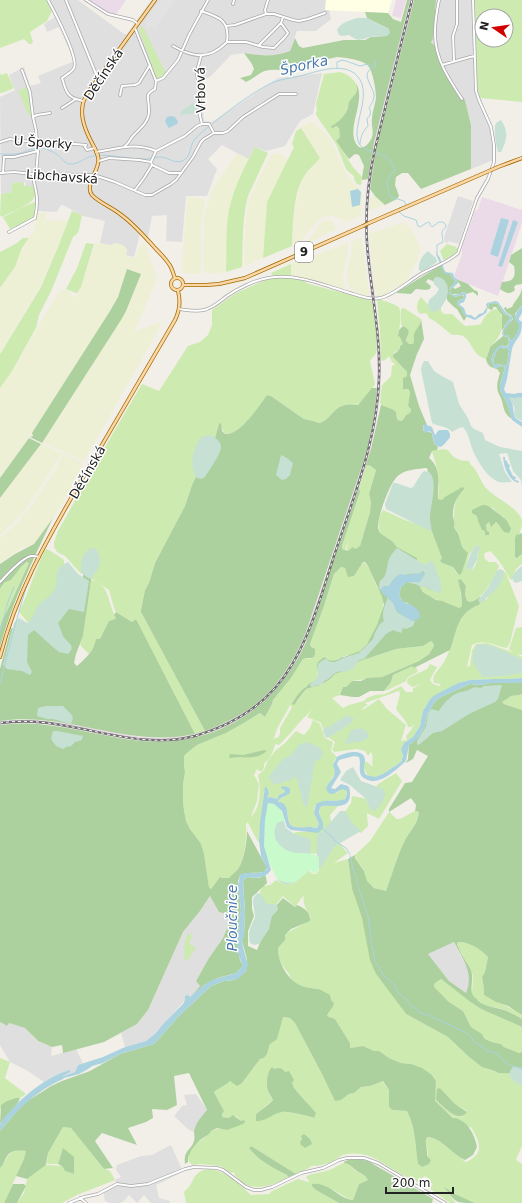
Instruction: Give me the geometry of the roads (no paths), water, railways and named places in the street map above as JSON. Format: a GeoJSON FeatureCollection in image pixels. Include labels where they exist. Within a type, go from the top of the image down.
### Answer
{"type":"FeatureCollection","features":[{"type":"Feature","properties":{"kind":"main road","name":"Děčínská"},"geometry":{"type":"LineString","coordinates":[[98,159],[82,117],[84,101],[155,0]]}},
{"type":"Feature","properties":{"kind":"main road","name":"9"},"geometry":{"type":"LineString","coordinates":[[183,285],[206,286],[244,278],[393,212],[522,158]]}},
{"type":"Feature","properties":{"kind":"main road"},"geometry":{"type":"LineString","coordinates":[[98,159],[90,192],[92,195],[129,220],[169,264],[175,278]]}},
{"type":"Feature","properties":{"kind":"main road"},"geometry":{"type":"LineString","coordinates":[[175,278],[181,280],[183,285],[178,291]]}},
{"type":"Feature","properties":{"kind":"main road"},"geometry":{"type":"LineString","coordinates":[[175,278],[171,281],[171,287],[173,290],[178,291]]}},
{"type":"Feature","properties":{"kind":"main road"},"geometry":{"type":"LineString","coordinates":[[178,291],[180,309]]}},
{"type":"Feature","properties":{"kind":"main road","name":"Děčínská"},"geometry":{"type":"LineString","coordinates":[[0,657],[14,610],[25,584],[180,309]]}},
{"type":"Feature","properties":{"kind":"street"},"geometry":{"type":"LineString","coordinates":[[48,0],[75,59],[75,67],[62,78],[67,92],[72,98],[84,101]]}},
{"type":"Feature","properties":{"kind":"street"},"geometry":{"type":"LineString","coordinates":[[66,0],[98,79]]}},
{"type":"Feature","properties":{"kind":"street"},"geometry":{"type":"LineString","coordinates":[[86,0],[107,13],[133,20],[138,24]]}},
{"type":"Feature","properties":{"kind":"street"},"geometry":{"type":"LineString","coordinates":[[157,80],[163,78],[178,60],[201,11],[208,0]]}},
{"type":"Feature","properties":{"kind":"street"},"geometry":{"type":"LineString","coordinates":[[233,4],[234,0]]}},
{"type":"Feature","properties":{"kind":"street"},"geometry":{"type":"LineString","coordinates":[[266,14],[265,10],[268,0]]}},
{"type":"Feature","properties":{"kind":"street"},"geometry":{"type":"LineString","coordinates":[[439,0],[435,32],[436,46],[449,80],[462,99]]}},
{"type":"Feature","properties":{"kind":"street"},"geometry":{"type":"LineString","coordinates":[[454,61],[453,36],[457,24],[457,0]]}},
{"type":"Feature","properties":{"kind":"street"},"geometry":{"type":"LineString","coordinates":[[180,309],[195,311],[207,309],[216,305],[233,292],[259,280],[290,276],[364,297],[381,298],[420,274],[454,256],[460,249],[477,198],[494,166],[495,156],[491,128],[476,91],[473,0]]}},
{"type":"Feature","properties":{"kind":"street"},"geometry":{"type":"LineString","coordinates":[[173,46],[183,52],[201,56],[214,53],[226,42],[226,26],[223,21],[201,11]]}},
{"type":"Feature","properties":{"kind":"street"},"geometry":{"type":"LineString","coordinates":[[226,26],[235,25],[266,14],[274,14],[299,21],[325,13]]}},
{"type":"Feature","properties":{"kind":"street"},"geometry":{"type":"LineString","coordinates":[[259,45],[281,23],[283,17]]}},
{"type":"Feature","properties":{"kind":"street"},"geometry":{"type":"LineString","coordinates":[[226,42],[246,42],[274,48],[288,33],[281,23]]}},
{"type":"Feature","properties":{"kind":"street"},"geometry":{"type":"LineString","coordinates":[[126,146],[147,120],[150,110],[148,97],[149,94],[155,89],[157,80],[135,28]]}},
{"type":"Feature","properties":{"kind":"street","name":"Vrbová"},"geometry":{"type":"LineString","coordinates":[[201,56],[197,74],[202,124]]}},
{"type":"Feature","properties":{"kind":"street"},"geometry":{"type":"LineString","coordinates":[[442,65],[474,56]]}},
{"type":"Feature","properties":{"kind":"street"},"geometry":{"type":"LineString","coordinates":[[120,95],[122,86],[135,85],[139,83],[150,65]]}},
{"type":"Feature","properties":{"kind":"street"},"geometry":{"type":"LineString","coordinates":[[22,70],[30,92],[37,142]]}},
{"type":"Feature","properties":{"kind":"street","name":"Libchavská"},"geometry":{"type":"LineString","coordinates":[[2,173],[14,172],[35,174],[94,175],[145,195],[152,195],[171,184],[181,173],[193,157],[202,140],[214,133],[223,133],[228,131],[243,117],[278,94],[296,94]]}},
{"type":"Feature","properties":{"kind":"street"},"geometry":{"type":"LineString","coordinates":[[62,108],[76,99]]}},
{"type":"Feature","properties":{"kind":"street"},"geometry":{"type":"LineString","coordinates":[[33,117],[50,113]]}},
{"type":"Feature","properties":{"kind":"street"},"geometry":{"type":"LineString","coordinates":[[135,190],[152,164],[156,151],[186,136],[202,124],[210,125],[214,133]]}},
{"type":"Feature","properties":{"kind":"street","name":"U Šporky"},"geometry":{"type":"LineString","coordinates":[[0,142],[10,139],[52,142],[86,146],[85,147],[87,150],[96,151]]}},
{"type":"Feature","properties":{"kind":"street"},"geometry":{"type":"LineString","coordinates":[[86,146],[91,142]]}},
{"type":"Feature","properties":{"kind":"street"},"geometry":{"type":"LineString","coordinates":[[96,151],[126,146],[148,148],[156,151]]}},
{"type":"Feature","properties":{"kind":"street"},"geometry":{"type":"LineString","coordinates":[[2,173],[4,157],[14,157],[38,151],[34,185],[37,198],[35,218],[9,232]]}},
{"type":"Feature","properties":{"kind":"street"},"geometry":{"type":"LineString","coordinates":[[98,159],[110,158],[139,160],[169,172],[181,173]]}},
{"type":"Feature","properties":{"kind":"street"},"geometry":{"type":"LineString","coordinates":[[0,582],[17,565],[29,557],[39,557]]}},
{"type":"Feature","properties":{"kind":"street"},"geometry":{"type":"LineString","coordinates":[[69,1203],[80,1198],[98,1194],[117,1184],[139,1185],[153,1183],[185,1169],[194,1167],[217,1168],[250,1189],[266,1190],[301,1173],[323,1168],[339,1160],[357,1158],[368,1159],[378,1163],[446,1203]]}},
{"type":"Feature","properties":{"kind":"street"},"geometry":{"type":"LineString","coordinates":[[80,1198],[86,1203]]}},
{"type":"Feature","properties":{"kind":"water"},"geometry":{"type":"Polygon","coordinates":[[[167,117],[175,117],[178,122],[169,128],[165,121],[167,117]]]}},
{"type":"Feature","properties":{"kind":"water"},"geometry":{"type":"Polygon","coordinates":[[[358,189],[361,192],[360,205],[352,207],[350,191],[358,189]]]}},
{"type":"Feature","properties":{"kind":"water"},"geometry":{"type":"Polygon","coordinates":[[[501,218],[509,220],[498,257],[490,254],[501,218]]]}},
{"type":"Feature","properties":{"kind":"water"},"geometry":{"type":"Polygon","coordinates":[[[513,220],[518,222],[502,267],[498,266],[513,220]]]}},
{"type":"Feature","properties":{"kind":"water"},"geometry":{"type":"Polygon","coordinates":[[[436,252],[445,272],[453,273],[454,277],[458,280],[458,283],[449,291],[456,281],[450,274],[444,273],[436,252]]]}},
{"type":"Feature","properties":{"kind":"water"},"geometry":{"type":"Polygon","coordinates":[[[449,291],[454,295],[464,292],[466,293],[464,302],[459,304],[464,308],[466,314],[475,318],[479,314],[483,313],[487,307],[487,303],[498,302],[506,313],[513,317],[503,333],[504,335],[508,335],[511,341],[518,329],[519,324],[516,322],[515,317],[522,305],[522,313],[519,318],[522,322],[521,331],[512,349],[504,389],[512,403],[516,418],[522,422],[522,427],[512,420],[507,403],[500,390],[500,384],[505,368],[502,366],[494,368],[491,362],[495,349],[502,345],[507,347],[509,343],[508,337],[503,336],[502,333],[505,325],[511,317],[504,314],[498,304],[494,303],[489,304],[486,313],[475,320],[465,316],[462,308],[457,305],[459,300],[463,299],[464,295],[455,297],[449,293],[449,291]],[[500,347],[497,351],[494,356],[495,365],[500,364],[507,366],[509,350],[500,347]]]}},
{"type":"Feature","properties":{"kind":"water"},"geometry":{"type":"Polygon","coordinates":[[[424,424],[432,427],[435,435],[439,430],[448,430],[450,437],[441,447],[436,446],[432,433],[429,431],[426,433],[424,432],[424,424]]]}},
{"type":"Feature","properties":{"kind":"water"},"geometry":{"type":"Polygon","coordinates":[[[503,457],[505,457],[505,460],[510,465],[509,468],[513,476],[516,477],[515,480],[519,481],[518,483],[509,476],[504,465],[503,457]]]}},
{"type":"Feature","properties":{"kind":"water"},"geometry":{"type":"Polygon","coordinates":[[[423,571],[424,575],[420,582],[407,582],[401,587],[399,595],[403,602],[409,604],[419,612],[419,619],[412,621],[395,609],[392,602],[383,594],[381,590],[382,587],[389,586],[394,578],[400,574],[419,574],[423,571]]]}},
{"type":"Feature","properties":{"kind":"water"},"geometry":{"type":"Polygon","coordinates":[[[522,678],[522,682],[519,683],[490,683],[481,685],[470,684],[439,698],[433,704],[427,715],[425,726],[420,735],[409,745],[406,761],[382,779],[371,781],[365,779],[360,773],[359,757],[354,756],[339,760],[337,764],[341,772],[331,788],[335,789],[341,784],[348,786],[350,791],[349,800],[344,805],[340,806],[322,806],[319,812],[323,826],[322,830],[318,833],[291,830],[287,827],[282,811],[274,804],[268,803],[265,820],[264,846],[271,870],[266,875],[257,878],[247,877],[243,881],[245,912],[244,936],[242,941],[248,965],[246,971],[235,980],[224,981],[211,986],[178,1017],[154,1044],[120,1054],[103,1063],[92,1066],[79,1074],[64,1078],[44,1089],[28,1101],[0,1131],[0,1125],[5,1117],[34,1089],[61,1073],[70,1070],[70,1072],[61,1077],[75,1072],[78,1065],[103,1057],[125,1047],[146,1041],[155,1034],[183,1004],[185,996],[188,995],[190,997],[212,980],[236,973],[242,967],[237,943],[239,916],[241,911],[238,885],[241,874],[258,873],[267,869],[261,856],[259,841],[265,787],[267,787],[269,793],[267,798],[270,797],[277,799],[279,795],[285,792],[281,787],[284,786],[290,788],[290,793],[278,800],[279,802],[283,803],[287,809],[288,820],[292,826],[317,828],[319,824],[314,813],[316,804],[323,801],[338,801],[345,799],[347,794],[347,791],[343,789],[333,794],[329,794],[326,788],[334,775],[335,772],[333,765],[337,757],[353,752],[361,753],[365,760],[364,769],[366,775],[375,777],[383,774],[401,762],[403,756],[401,749],[404,743],[413,737],[420,726],[423,711],[430,699],[435,695],[458,683],[470,680],[522,678]]]}},
{"type":"Feature","properties":{"kind":"waterway"},"geometry":{"type":"LineString","coordinates":[[337,68],[337,62],[343,60],[360,66],[368,64],[372,67]]}},
{"type":"Feature","properties":{"kind":"waterway"},"geometry":{"type":"LineString","coordinates":[[360,144],[362,135],[368,126],[367,119],[370,115],[369,108],[374,98],[367,76],[370,70],[375,67],[375,62],[377,60]]}},
{"type":"Feature","properties":{"kind":"waterway","name":"Šporka"},"geometry":{"type":"LineString","coordinates":[[0,154],[18,154],[42,148],[58,155],[70,164],[99,155],[141,159],[162,157],[179,162],[187,157],[193,142],[200,134],[260,89],[280,80],[326,69],[343,69],[351,71],[357,76],[362,84],[363,98],[357,128],[358,141],[362,147],[382,155],[389,160],[396,171],[392,173],[387,181],[389,194],[391,197],[404,201],[406,205]]}},
{"type":"Feature","properties":{"kind":"waterway","name":"Šporka"},"geometry":{"type":"LineString","coordinates":[[402,207],[399,208],[399,212],[404,216],[416,220],[418,226],[420,227],[428,222],[432,227],[439,222],[443,222],[446,225],[442,232],[443,242],[437,245],[437,253]]}},
{"type":"Feature","properties":{"kind":"waterway"},"geometry":{"type":"LineString","coordinates":[[504,395],[522,395]]}},
{"type":"Feature","properties":{"kind":"waterway"},"geometry":{"type":"LineString","coordinates":[[0,683],[27,584]]}},
{"type":"Feature","properties":{"kind":"waterway"},"geometry":{"type":"LineString","coordinates":[[0,631],[14,587]]}},
{"type":"Feature","properties":{"kind":"waterway"},"geometry":{"type":"LineString","coordinates":[[322,828],[335,841],[346,848],[350,854]]}},
{"type":"Feature","properties":{"kind":"waterway"},"geometry":{"type":"LineString","coordinates":[[350,856],[368,916],[375,961],[384,976],[394,984],[398,993],[420,1013],[428,1015],[467,1033],[476,1043],[487,1051],[498,1054],[506,1063],[522,1069]]}},
{"type":"Feature","properties":{"kind":"railway"},"geometry":{"type":"LineString","coordinates":[[0,723],[25,721],[49,723],[146,740],[171,740],[195,736],[218,728],[239,718],[249,711],[267,697],[275,688],[296,658],[318,606],[357,489],[374,424],[379,379],[379,362],[377,328],[367,243],[366,219],[368,196],[375,149],[412,0]]}},
{"type":"Feature","properties":{"kind":"water label","name":"Ploučnice"},"geometry":{"type":"Point","coordinates":[232,918]}}]}
